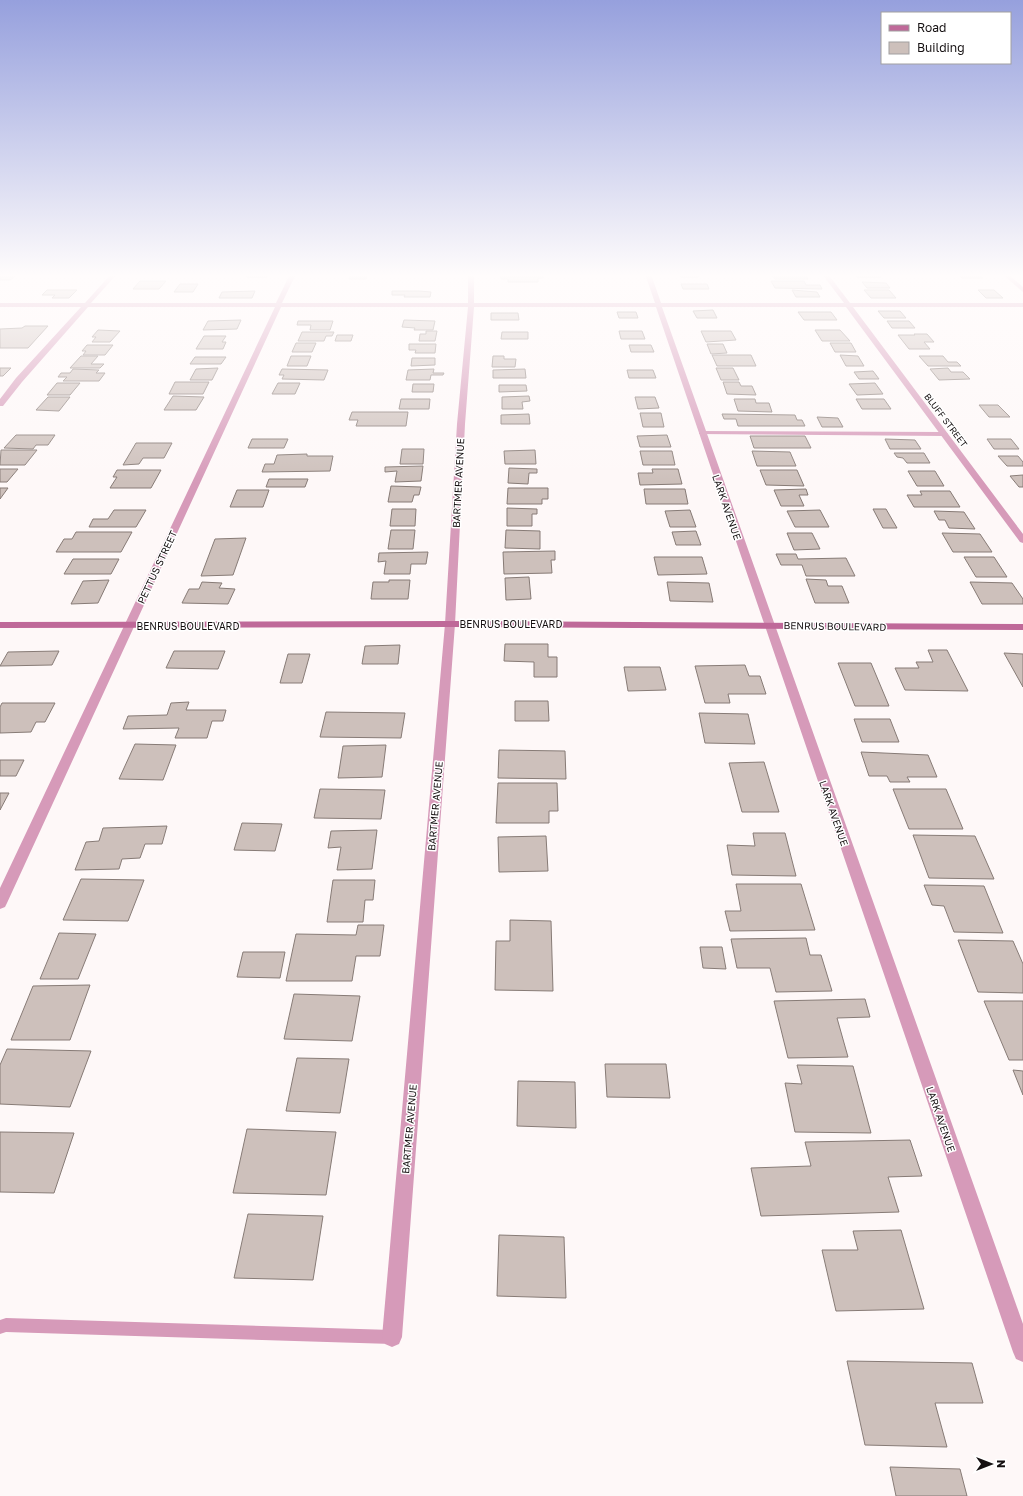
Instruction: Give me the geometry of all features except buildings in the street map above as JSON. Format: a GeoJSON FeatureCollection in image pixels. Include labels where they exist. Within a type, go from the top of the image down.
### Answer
{"type":"FeatureCollection","features":[{"type":"Feature","properties":{"kind":"street"},"geometry":{"type":"LineString","coordinates":[[0,404],[52,344]]}},
{"type":"Feature","properties":{"kind":"street","name":"PETTUS STREET"},"geometry":{"type":"LineString","coordinates":[[0,903],[260,344]]}},
{"type":"Feature","properties":{"kind":"street","name":"BARTMER AVENUE"},"geometry":{"type":"LineString","coordinates":[[392,1337],[450,624],[461,424],[468,344]]}},
{"type":"Feature","properties":{"kind":"street","name":"LARK AVENUE"},"geometry":{"type":"LineString","coordinates":[[672,344],[701,433],[1023,1352]]}},
{"type":"Feature","properties":{"kind":"street","name":"BLUFF STREET"},"geometry":{"type":"LineString","coordinates":[[877,344],[1023,540]]}},
{"type":"Feature","properties":{"kind":"street","name":"BENRUS BOULEVARD"},"geometry":{"type":"LineString","coordinates":[[0,625],[129,626],[450,624],[1023,627]]}},
{"type":"Feature","properties":{"kind":"lane"},"geometry":{"type":"LineString","coordinates":[[701,433],[945,434]]}},
{"type":"Feature","properties":{"kind":"lane"},"geometry":{"type":"LineString","coordinates":[[0,1327],[6,1325],[392,1337]]}}]}
